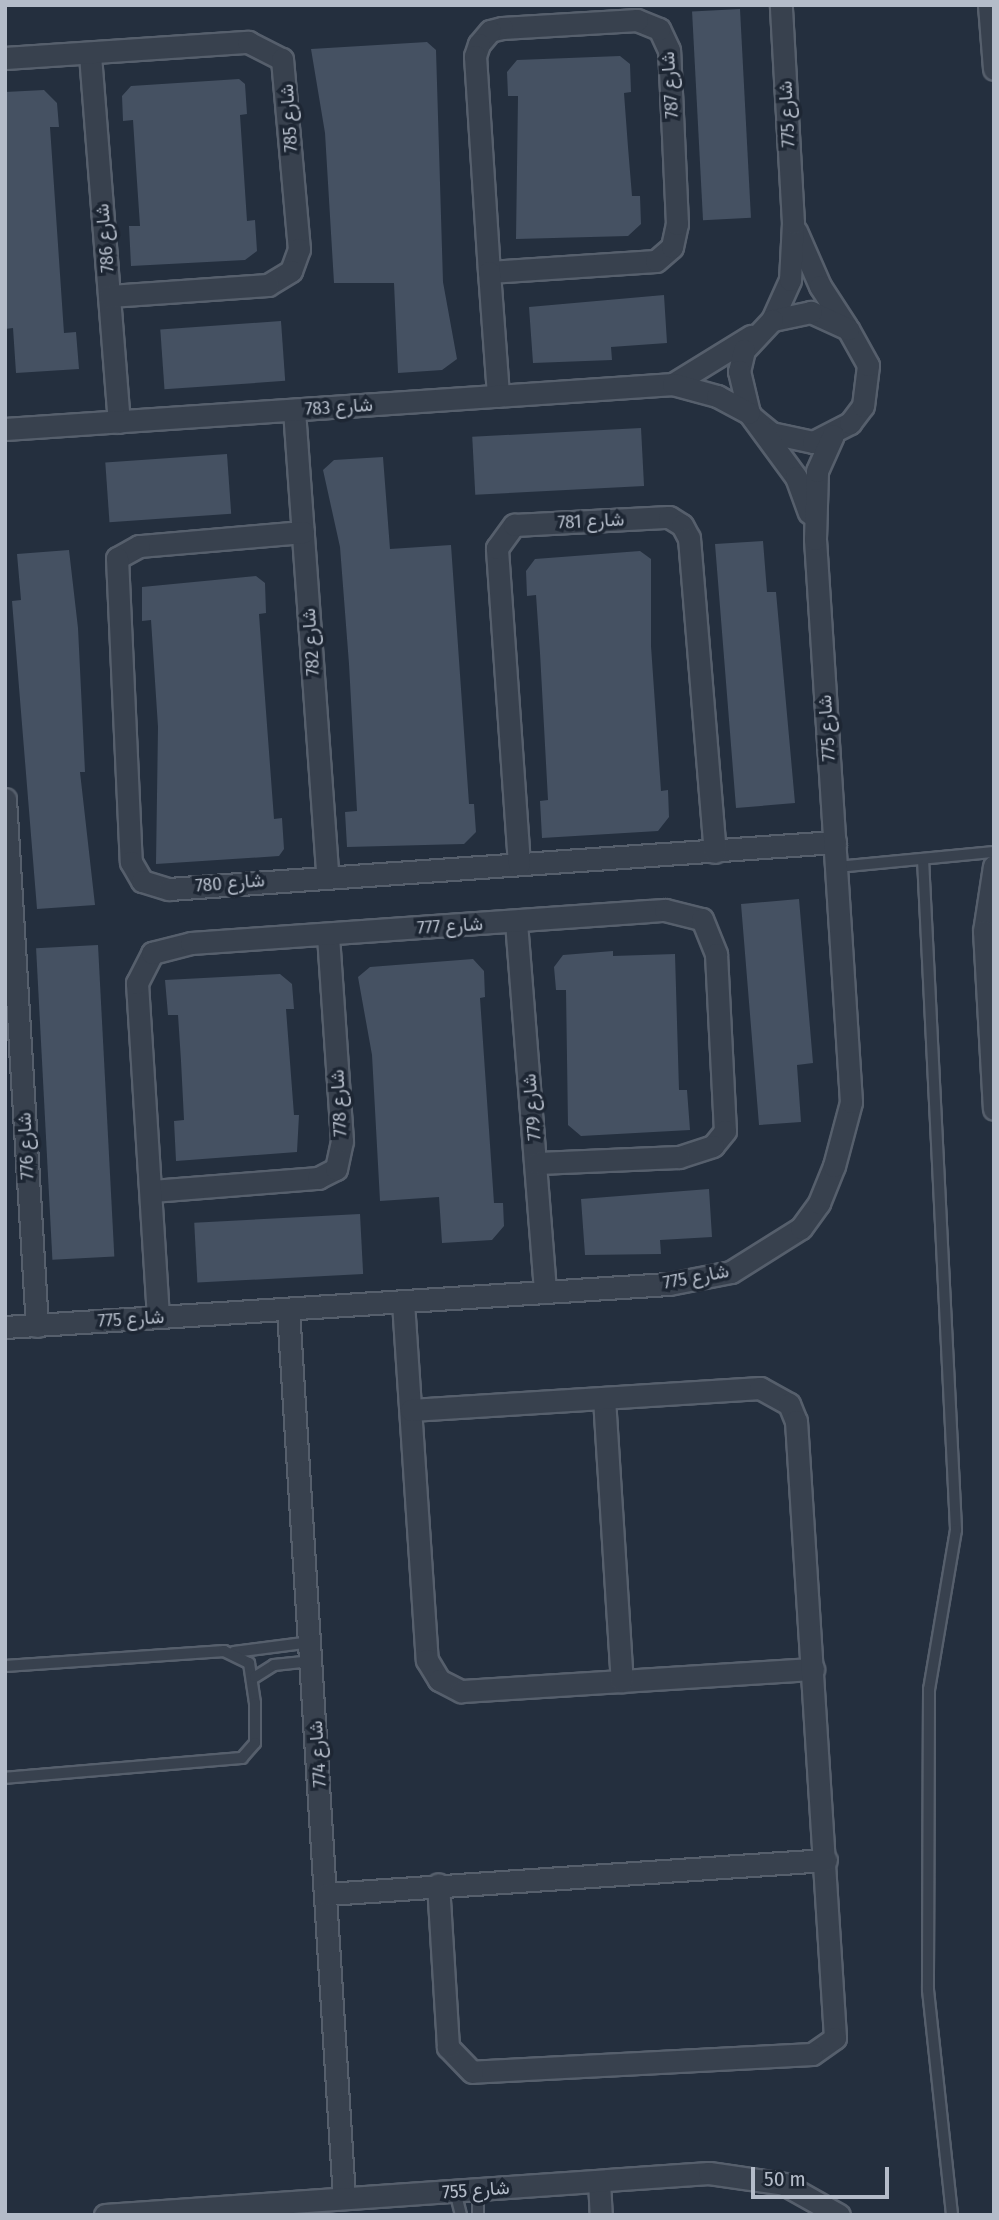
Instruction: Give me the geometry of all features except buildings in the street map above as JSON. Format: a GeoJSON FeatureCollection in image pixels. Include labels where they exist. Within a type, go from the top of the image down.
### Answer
{"type":"FeatureCollection","features":[{"type":"Feature","properties":{"kind":"street","name":"شارع 775"},"geometry":{"type":"LineString","coordinates":[[764,326],[790,280],[793,223],[781,5]]}},
{"type":"Feature","properties":{"kind":"street"},"geometry":{"type":"LineString","coordinates":[[989,5],[994,69]]}},
{"type":"Feature","properties":{"kind":"street","name":"شارع 787"},"geometry":{"type":"LineString","coordinates":[[489,272],[656,261],[672,247],[677,224],[669,50],[659,29],[636,20],[502,28],[490,31],[479,44],[489,272],[498,396]]}},
{"type":"Feature","properties":{"kind":"street","name":"شارع 785"},"geometry":{"type":"LineString","coordinates":[[5,58],[90,55],[248,42],[274,52],[285,71],[299,249],[291,271],[268,285],[110,296]]}},
{"type":"Feature","properties":{"kind":"street","name":"شارع 786"},"geometry":{"type":"LineString","coordinates":[[90,55],[119,422]]}},
{"type":"Feature","properties":{"kind":"street","name":"شارع 775"},"geometry":{"type":"LineString","coordinates":[[793,223],[820,286],[848,329]]}},
{"type":"Feature","properties":{"kind":"street"},"geometry":{"type":"LineString","coordinates":[[811,312],[848,329],[869,365],[869,386],[850,423],[833,435],[791,441],[752,416],[739,371],[764,326],[811,312]]}},
{"type":"Feature","properties":{"kind":"street","name":"شارع 783"},"geometry":{"type":"LineString","coordinates":[[673,384],[764,326]]}},
{"type":"Feature","properties":{"kind":"street","name":"شارع 783"},"geometry":{"type":"LineString","coordinates":[[5,429],[673,384],[717,396],[752,416]]}},
{"type":"Feature","properties":{"kind":"street","name":"شارع 782"},"geometry":{"type":"LineString","coordinates":[[294,410],[327,875]]}},
{"type":"Feature","properties":{"kind":"street","name":"شارع 775"},"geometry":{"type":"LineString","coordinates":[[752,416],[796,477],[815,539]]}},
{"type":"Feature","properties":{"kind":"street","name":"شارع 775"},"geometry":{"type":"LineString","coordinates":[[5,1327],[669,1284],[731,1272],[778,1246],[819,1203],[845,1137],[851,1102],[815,539],[817,471],[833,435]]}},
{"type":"Feature","properties":{"kind":"street","name":"شارع 781"},"geometry":{"type":"LineString","coordinates":[[519,864],[497,548],[514,526],[669,517],[682,525],[689,538],[715,852]]}},
{"type":"Feature","properties":{"kind":"street","name":"شارع 780"},"geometry":{"type":"LineString","coordinates":[[303,532],[139,546],[117,558],[131,862],[142,881],[169,889],[327,875],[715,852],[835,842]]}},
{"type":"Feature","properties":{"kind":"street","name":"شارع 776"},"geometry":{"type":"LineString","coordinates":[[5,799],[12,1025],[37,1326]]}},
{"type":"Feature","properties":{"kind":"street"},"geometry":{"type":"LineString","coordinates":[[994,866],[984,931],[994,1109]]}},
{"type":"Feature","properties":{"kind":"street","name":"شارع 777"},"geometry":{"type":"LineString","coordinates":[[158,1317],[137,983],[142,965],[152,953],[175,945],[516,922],[687,912],[702,919],[712,932],[716,954],[727,1111],[725,1131],[713,1146],[679,1157],[537,1163]]}},
{"type":"Feature","properties":{"kind":"street","name":"شارع 779"},"geometry":{"type":"LineString","coordinates":[[516,922],[537,1163],[545,1292]]}},
{"type":"Feature","properties":{"kind":"street","name":"شارع 778"},"geometry":{"type":"LineString","coordinates":[[152,1191],[318,1178],[336,1169],[342,1141],[328,934]]}},
{"type":"Feature","properties":{"kind":"street"},"geometry":{"type":"LineString","coordinates":[[403,1302],[427,1660],[434,1674],[461,1691],[813,1670]]}},
{"type":"Feature","properties":{"kind":"street","name":"شارع 774"},"geometry":{"type":"LineString","coordinates":[[288,1310],[327,1894],[344,2199]]}},
{"type":"Feature","properties":{"kind":"street"},"geometry":{"type":"LineString","coordinates":[[411,1410],[760,1388],[789,1404],[796,1421],[826,1860],[835,2038],[819,2053],[472,2072],[448,2047],[438,1884]]}},
{"type":"Feature","properties":{"kind":"street"},"geometry":{"type":"LineString","coordinates":[[604,1398],[622,1681]]}},
{"type":"Feature","properties":{"kind":"street"},"geometry":{"type":"LineString","coordinates":[[327,1894],[438,1884],[826,1860]]}},
{"type":"Feature","properties":{"kind":"street","name":"شارع 755"},"geometry":{"type":"LineString","coordinates":[[104,2215],[217,2211],[344,2199],[709,2173],[752,2176],[809,2195],[839,2215]]}},
{"type":"Feature","properties":{"kind":"street"},"geometry":{"type":"LineString","coordinates":[[599,2181],[601,2215]]}},
{"type":"Feature","properties":{"kind":"lane"},"geometry":{"type":"LineString","coordinates":[[837,867],[994,852]]}},
{"type":"Feature","properties":{"kind":"lane"},"geometry":{"type":"LineString","coordinates":[[923,859],[956,1530],[928,1702],[928,1990],[952,2215]]}},
{"type":"Feature","properties":{"kind":"lane"},"geometry":{"type":"LineString","coordinates":[[5,1666],[311,1651]]}},
{"type":"Feature","properties":{"kind":"lane"},"geometry":{"type":"LineString","coordinates":[[255,1677],[274,1665],[311,1651]]}},
{"type":"Feature","properties":{"kind":"lane"},"geometry":{"type":"LineString","coordinates":[[5,1778],[242,1758],[255,1744],[255,1677],[249,1662],[233,1653]]}},
{"type":"Feature","properties":{"kind":"lane"},"geometry":{"type":"LineString","coordinates":[[478,2190],[478,2215]]}},
{"type":"Feature","properties":{"kind":"lane"},"geometry":{"type":"LineString","coordinates":[[455,2191],[461,2215]]}}]}
